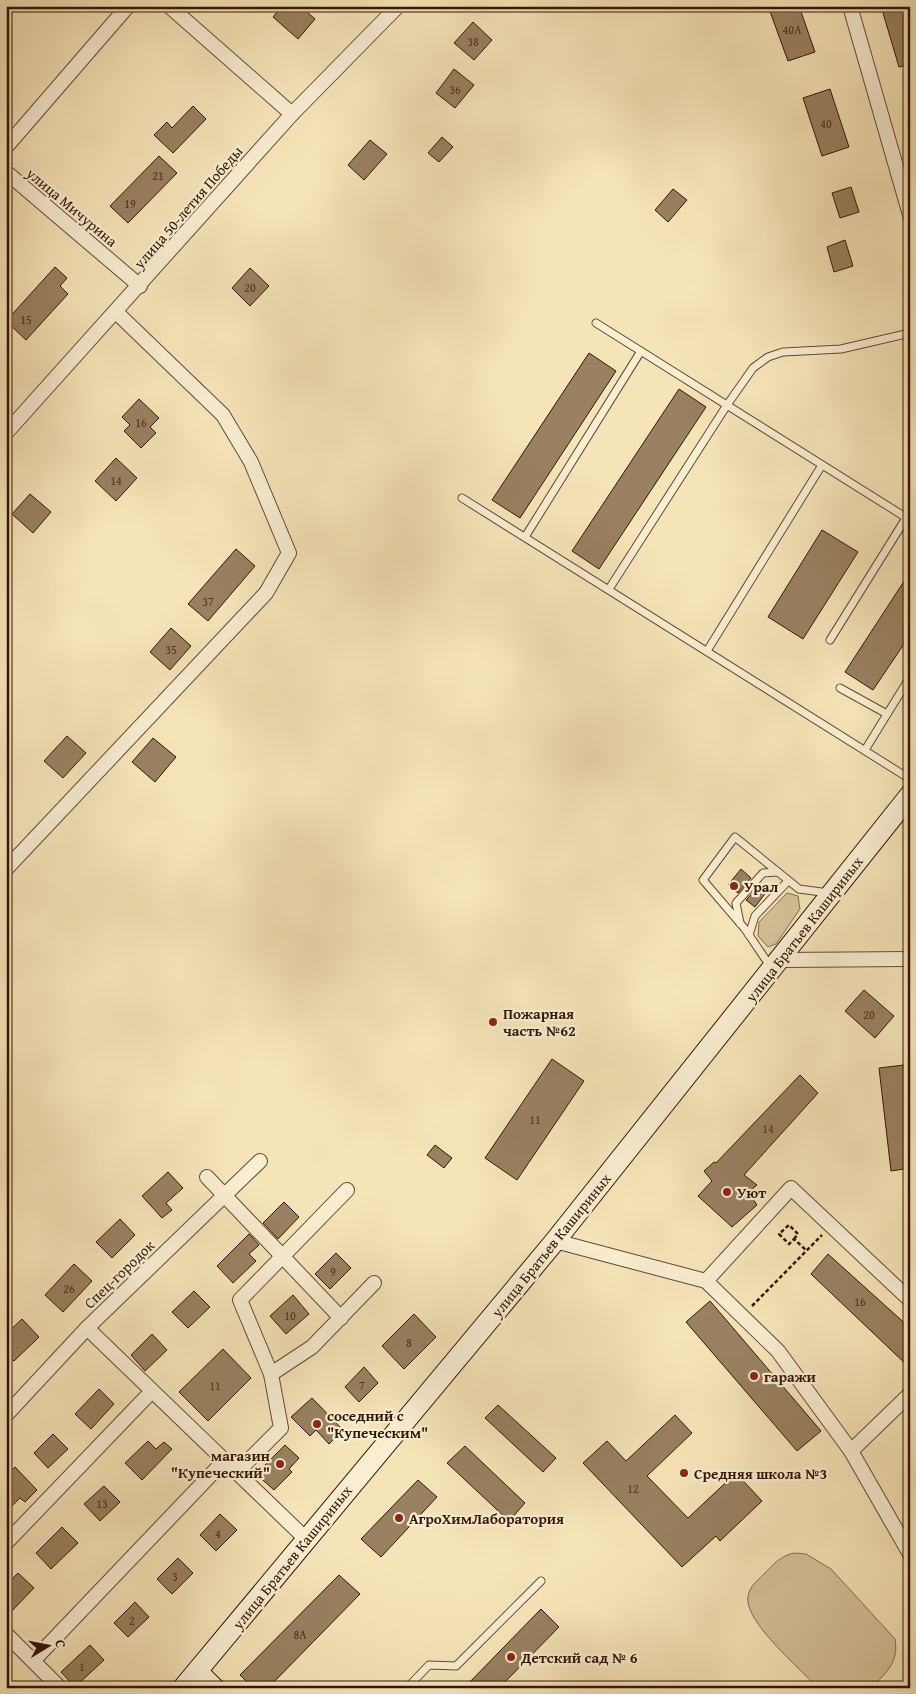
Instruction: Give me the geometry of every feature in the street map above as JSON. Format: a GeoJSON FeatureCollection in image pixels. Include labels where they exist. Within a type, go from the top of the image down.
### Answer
{"type":"FeatureCollection","features":[{"type":"Feature","properties":{"kind":"main road","name":"улица Братьев Кашириных"},"geometry":{"type":"LineString","coordinates":[[184,1688],[555,1241],[910,795]]}},
{"type":"Feature","properties":{"kind":"main road"},"geometry":{"type":"LineString","coordinates":[[198,1672],[214,1688]]}},
{"type":"Feature","properties":{"kind":"street"},"geometry":{"type":"LineString","coordinates":[[6,147],[128,6]]}},
{"type":"Feature","properties":{"kind":"street"},"geometry":{"type":"LineString","coordinates":[[170,6],[292,114]]}},
{"type":"Feature","properties":{"kind":"street","name":"улица 50-летия Победы"},"geometry":{"type":"LineString","coordinates":[[6,433],[140,286],[292,114],[398,6]]}},
{"type":"Feature","properties":{"kind":"street"},"geometry":{"type":"LineString","coordinates":[[850,6],[910,215]]}},
{"type":"Feature","properties":{"kind":"street","name":"улица Мичурина"},"geometry":{"type":"LineString","coordinates":[[6,172],[140,286]]}},
{"type":"Feature","properties":{"kind":"street"},"geometry":{"type":"LineString","coordinates":[[6,869],[266,593],[290,553],[251,462],[223,415],[116,312]]}},
{"type":"Feature","properties":{"kind":"street"},"geometry":{"type":"LineString","coordinates":[[777,964],[910,959]]}},
{"type":"Feature","properties":{"kind":"street","name":"Спец-городок"},"geometry":{"type":"LineString","coordinates":[[6,1415],[87,1328],[260,1161]]}},
{"type":"Feature","properties":{"kind":"street"},"geometry":{"type":"LineString","coordinates":[[207,1176],[341,1318]]}},
{"type":"Feature","properties":{"kind":"street"},"geometry":{"type":"LineString","coordinates":[[706,1281],[791,1188],[910,1300]]}},
{"type":"Feature","properties":{"kind":"street"},"geometry":{"type":"LineString","coordinates":[[237,1472],[281,1428],[271,1374],[240,1300],[347,1190]]}},
{"type":"Feature","properties":{"kind":"street"},"geometry":{"type":"LineString","coordinates":[[555,1241],[706,1281],[778,1351],[851,1451],[910,1554]]}},
{"type":"Feature","properties":{"kind":"street"},"geometry":{"type":"LineString","coordinates":[[271,1374],[312,1347],[374,1283]]}},
{"type":"Feature","properties":{"kind":"street"},"geometry":{"type":"LineString","coordinates":[[87,1328],[306,1539]]}},
{"type":"Feature","properties":{"kind":"street"},"geometry":{"type":"LineString","coordinates":[[6,1543],[152,1391]]}},
{"type":"Feature","properties":{"kind":"street"},"geometry":{"type":"LineString","coordinates":[[851,1451],[910,1394]]}},
{"type":"Feature","properties":{"kind":"street"},"geometry":{"type":"LineString","coordinates":[[894,1411],[910,1409]]}},
{"type":"Feature","properties":{"kind":"street"},"geometry":{"type":"LineString","coordinates":[[34,1661],[224,1460]]}},
{"type":"Feature","properties":{"kind":"street"},"geometry":{"type":"LineString","coordinates":[[6,1634],[60,1688]]}},
{"type":"Feature","properties":{"kind":"lane"},"geometry":{"type":"LineString","coordinates":[[596,323],[908,519],[830,640]]}},
{"type":"Feature","properties":{"kind":"lane"},"geometry":{"type":"LineString","coordinates":[[609,589],[726,405],[753,368],[768,357],[783,352],[841,349],[910,333]]}},
{"type":"Feature","properties":{"kind":"lane"},"geometry":{"type":"LineString","coordinates":[[525,537],[641,351]]}},
{"type":"Feature","properties":{"kind":"lane"},"geometry":{"type":"LineString","coordinates":[[708,651],[822,465]]}},
{"type":"Feature","properties":{"kind":"lane"},"geometry":{"type":"LineString","coordinates":[[462,498],[910,779]]}},
{"type":"Feature","properties":{"kind":"lane"},"geometry":{"type":"LineString","coordinates":[[865,750],[910,677]]}},
{"type":"Feature","properties":{"kind":"lane"},"geometry":{"type":"LineString","coordinates":[[840,688],[886,714]]}},
{"type":"Feature","properties":{"kind":"lane"},"geometry":{"type":"LineString","coordinates":[[777,964],[749,935],[703,880],[735,837],[799,889],[832,894]]}},
{"type":"Feature","properties":{"kind":"lane"},"geometry":{"type":"LineString","coordinates":[[740,923],[736,903],[763,873],[778,872]]}},
{"type":"Feature","properties":{"kind":"lane"},"geometry":{"type":"LineString","coordinates":[[749,935],[754,916],[788,881]]}},
{"type":"Feature","properties":{"kind":"lane"},"geometry":{"type":"LineString","coordinates":[[407,1688],[430,1665],[456,1666],[541,1581]]}},
{"type":"Feature","properties":{"kind":"lane"},"geometry":{"type":"LineString","coordinates":[[903,1688],[910,1681]]}},
{"type":"Feature","properties":{"kind":"path"},"geometry":{"type":"LineString","coordinates":[[789,1225],[798,1234],[794,1240],[789,1244],[779,1234],[789,1225]]}},
{"type":"Feature","properties":{"kind":"path"},"geometry":{"type":"LineString","coordinates":[[742,1316],[831,1226]]}},
{"type":"Feature","properties":{"kind":"path"},"geometry":{"type":"LineString","coordinates":[[794,1240],[807,1251]]}},
{"type":"Feature","properties":{"kind":"shaded area"},"geometry":{"type":"Polygon","coordinates":[[[787,893],[798,896],[800,909],[776,944],[768,947],[758,936],[759,922],[787,893]]]}},
{"type":"Feature","properties":{"kind":"shaded area"},"geometry":{"type":"Polygon","coordinates":[[[794,1553],[806,1554],[831,1569],[895,1639],[895,1654],[891,1666],[871,1688],[818,1688],[763,1631],[754,1618],[749,1606],[748,1596],[750,1589],[777,1561],[794,1553]]]}},
{"type":"Feature","properties":{"kind":"building"},"geometry":{"type":"Polygon","coordinates":[[[282,6],[300,6],[315,19],[298,39],[273,17],[282,6]]]}},
{"type":"Feature","properties":{"kind":"building"},"geometry":{"type":"Polygon","coordinates":[[[768,6],[799,6],[815,52],[788,61],[768,6]]]}},
{"type":"Feature","properties":{"kind":"building"},"geometry":{"type":"Polygon","coordinates":[[[881,6],[910,6],[910,64],[899,67],[881,6]]]}},
{"type":"Feature","properties":{"kind":"building"},"geometry":{"type":"Polygon","coordinates":[[[473,22],[492,40],[474,60],[454,43],[473,22]]]}},
{"type":"Feature","properties":{"kind":"building"},"geometry":{"type":"Polygon","coordinates":[[[454,69],[474,85],[455,108],[436,93],[454,69]]]}},
{"type":"Feature","properties":{"kind":"building"},"geometry":{"type":"Polygon","coordinates":[[[830,89],[849,147],[822,156],[803,98],[830,89]]]}},
{"type":"Feature","properties":{"kind":"building"},"geometry":{"type":"Polygon","coordinates":[[[193,106],[206,119],[173,153],[154,135],[167,122],[172,128],[193,106]]]}},
{"type":"Feature","properties":{"kind":"building"},"geometry":{"type":"Polygon","coordinates":[[[442,137],[453,147],[439,162],[428,153],[442,137]]]}},
{"type":"Feature","properties":{"kind":"building"},"geometry":{"type":"Polygon","coordinates":[[[370,140],[387,154],[364,180],[348,165],[370,140]]]}},
{"type":"Feature","properties":{"kind":"building"},"geometry":{"type":"Polygon","coordinates":[[[159,156],[177,173],[128,223],[110,206],[159,156]]]}},
{"type":"Feature","properties":{"kind":"building"},"geometry":{"type":"Polygon","coordinates":[[[851,187],[859,212],[840,218],[832,193],[851,187]]]}},
{"type":"Feature","properties":{"kind":"building"},"geometry":{"type":"Polygon","coordinates":[[[673,189],[687,200],[668,222],[655,210],[673,189]]]}},
{"type":"Feature","properties":{"kind":"building"},"geometry":{"type":"Polygon","coordinates":[[[845,240],[853,266],[834,272],[827,247],[845,240]]]}},
{"type":"Feature","properties":{"kind":"building"},"geometry":{"type":"Polygon","coordinates":[[[55,267],[67,278],[60,286],[68,294],[26,340],[6,321],[55,267]]]}},
{"type":"Feature","properties":{"kind":"building"},"geometry":{"type":"Polygon","coordinates":[[[250,268],[269,286],[250,306],[232,288],[250,268]]]}},
{"type":"Feature","properties":{"kind":"building"},"geometry":{"type":"Polygon","coordinates":[[[589,353],[616,371],[520,518],[492,500],[589,353]]]}},
{"type":"Feature","properties":{"kind":"building"},"geometry":{"type":"Polygon","coordinates":[[[679,389],[706,407],[599,569],[572,551],[679,389]]]}},
{"type":"Feature","properties":{"kind":"building"},"geometry":{"type":"Polygon","coordinates":[[[139,399],[159,418],[150,427],[156,433],[141,448],[124,431],[130,425],[122,417],[139,399]]]}},
{"type":"Feature","properties":{"kind":"building"},"geometry":{"type":"Polygon","coordinates":[[[116,458],[137,478],[116,501],[95,481],[116,458]]]}},
{"type":"Feature","properties":{"kind":"building"},"geometry":{"type":"Polygon","coordinates":[[[30,494],[51,512],[33,533],[12,514],[30,494]]]}},
{"type":"Feature","properties":{"kind":"building"},"geometry":{"type":"Polygon","coordinates":[[[822,530],[858,552],[803,639],[768,617],[822,530]]]}},
{"type":"Feature","properties":{"kind":"building"},"geometry":{"type":"Polygon","coordinates":[[[236,549],[255,566],[208,621],[188,604],[236,549]]]}},
{"type":"Feature","properties":{"kind":"building"},"geometry":{"type":"Polygon","coordinates":[[[910,572],[910,635],[873,690],[845,672],[910,572]]]}},
{"type":"Feature","properties":{"kind":"building"},"geometry":{"type":"Polygon","coordinates":[[[171,628],[191,646],[170,670],[150,652],[171,628]]]}},
{"type":"Feature","properties":{"kind":"building"},"geometry":{"type":"Polygon","coordinates":[[[67,736],[86,753],[63,778],[44,761],[67,736]]]}},
{"type":"Feature","properties":{"kind":"building"},"geometry":{"type":"Polygon","coordinates":[[[153,738],[176,757],[155,782],[132,762],[153,738]]]}},
{"type":"Feature","properties":{"kind":"building"},"geometry":{"type":"Polygon","coordinates":[[[741,869],[751,878],[738,893],[728,885],[741,869]]]}},
{"type":"Feature","properties":{"kind":"building"},"geometry":{"type":"Polygon","coordinates":[[[760,885],[767,891],[755,907],[746,900],[760,885]]]}},
{"type":"Feature","properties":{"kind":"building"},"geometry":{"type":"Polygon","coordinates":[[[864,990],[894,1016],[875,1038],[845,1011],[864,990]]]}},
{"type":"Feature","properties":{"kind":"building"},"geometry":{"type":"Polygon","coordinates":[[[552,1059],[584,1081],[517,1180],[485,1158],[552,1059]]]}},
{"type":"Feature","properties":{"kind":"building"},"geometry":{"type":"Polygon","coordinates":[[[904,1065],[910,1112],[910,1168],[891,1171],[879,1068],[904,1065]]]}},
{"type":"Feature","properties":{"kind":"building"},"geometry":{"type":"Polygon","coordinates":[[[800,1075],[818,1093],[744,1175],[757,1185],[753,1188],[753,1199],[757,1205],[732,1227],[698,1196],[712,1181],[704,1171],[714,1162],[716,1163],[800,1075]]]}},
{"type":"Feature","properties":{"kind":"building"},"geometry":{"type":"Polygon","coordinates":[[[435,1145],[452,1158],[444,1168],[427,1155],[435,1145]]]}},
{"type":"Feature","properties":{"kind":"building"},"geometry":{"type":"Polygon","coordinates":[[[168,1172],[183,1188],[166,1203],[172,1210],[162,1218],[142,1196],[168,1172]]]}},
{"type":"Feature","properties":{"kind":"building"},"geometry":{"type":"Polygon","coordinates":[[[284,1202],[299,1217],[278,1239],[263,1223],[284,1202]]]}},
{"type":"Feature","properties":{"kind":"building"},"geometry":{"type":"Polygon","coordinates":[[[120,1219],[135,1235],[112,1258],[96,1242],[120,1219]]]}},
{"type":"Feature","properties":{"kind":"building"},"geometry":{"type":"Polygon","coordinates":[[[249,1234],[259,1245],[249,1254],[256,1261],[233,1283],[217,1266],[249,1234]]]}},
{"type":"Feature","properties":{"kind":"building"},"geometry":{"type":"Polygon","coordinates":[[[336,1253],[351,1268],[330,1289],[315,1274],[336,1253]]]}},
{"type":"Feature","properties":{"kind":"building"},"geometry":{"type":"Polygon","coordinates":[[[828,1254],[910,1328],[910,1368],[811,1274],[828,1254]]]}},
{"type":"Feature","properties":{"kind":"building"},"geometry":{"type":"Polygon","coordinates":[[[74,1264],[92,1281],[63,1312],[45,1295],[74,1264]]]}},
{"type":"Feature","properties":{"kind":"building"},"geometry":{"type":"Polygon","coordinates":[[[194,1291],[210,1307],[188,1328],[172,1312],[194,1291]]]}},
{"type":"Feature","properties":{"kind":"building"},"geometry":{"type":"Polygon","coordinates":[[[293,1295],[309,1314],[286,1334],[270,1316],[293,1295]]]}},
{"type":"Feature","properties":{"kind":"building","name":"гаражи"},"geometry":{"type":"Polygon","coordinates":[[[710,1301],[821,1431],[797,1451],[686,1322],[710,1301]]]}},
{"type":"Feature","properties":{"kind":"building"},"geometry":{"type":"Polygon","coordinates":[[[414,1314],[436,1337],[404,1369],[382,1346],[414,1314]]]}},
{"type":"Feature","properties":{"kind":"building"},"geometry":{"type":"Polygon","coordinates":[[[22,1319],[39,1337],[14,1361],[6,1353],[6,1334],[22,1319]]]}},
{"type":"Feature","properties":{"kind":"building"},"geometry":{"type":"Polygon","coordinates":[[[152,1334],[167,1350],[145,1371],[131,1355],[152,1334]]]}},
{"type":"Feature","properties":{"kind":"building"},"geometry":{"type":"Polygon","coordinates":[[[223,1349],[251,1378],[208,1421],[179,1392],[223,1349]]]}},
{"type":"Feature","properties":{"kind":"building"},"geometry":{"type":"Polygon","coordinates":[[[364,1367],[378,1383],[359,1402],[345,1387],[364,1367]]]}},
{"type":"Feature","properties":{"kind":"building"},"geometry":{"type":"Polygon","coordinates":[[[99,1389],[114,1404],[91,1429],[75,1414],[99,1389]]]}},
{"type":"Feature","properties":{"kind":"building","name":"соседний с \"Купеческим\""},"geometry":{"type":"Polygon","coordinates":[[[312,1398],[343,1430],[329,1444],[316,1430],[310,1436],[291,1417],[312,1398]]]}},
{"type":"Feature","properties":{"kind":"building"},"geometry":{"type":"Polygon","coordinates":[[[498,1405],[556,1458],[543,1472],[485,1418],[498,1405]]]}},
{"type":"Feature","properties":{"kind":"building"},"geometry":{"type":"Polygon","coordinates":[[[675,1415],[692,1433],[647,1476],[688,1518],[736,1473],[762,1501],[720,1541],[716,1536],[682,1567],[583,1463],[607,1441],[626,1461],[675,1415]]]}},
{"type":"Feature","properties":{"kind":"building"},"geometry":{"type":"Polygon","coordinates":[[[53,1434],[68,1449],[48,1468],[34,1453],[53,1434]]]}},
{"type":"Feature","properties":{"kind":"building"},"geometry":{"type":"Polygon","coordinates":[[[148,1441],[156,1449],[164,1442],[172,1449],[142,1480],[125,1463],[148,1441]]]}},
{"type":"Feature","properties":{"kind":"building","name":"магазин \"Купеческий\""},"geometry":{"type":"Polygon","coordinates":[[[285,1445],[299,1458],[289,1469],[292,1472],[274,1490],[256,1474],[285,1445]]]}},
{"type":"Feature","properties":{"kind":"building"},"geometry":{"type":"Polygon","coordinates":[[[465,1446],[525,1503],[509,1521],[447,1463],[465,1446]]]}},
{"type":"Feature","properties":{"kind":"building"},"geometry":{"type":"Polygon","coordinates":[[[15,1467],[37,1490],[25,1502],[20,1498],[6,1512],[6,1476],[15,1467]]]}},
{"type":"Feature","properties":{"kind":"building","name":"АгроХимЛаборатория"},"geometry":{"type":"Polygon","coordinates":[[[418,1480],[437,1497],[381,1557],[361,1539],[418,1480]]]}},
{"type":"Feature","properties":{"kind":"building"},"geometry":{"type":"Polygon","coordinates":[[[104,1486],[120,1502],[100,1521],[84,1504],[104,1486]]]}},
{"type":"Feature","properties":{"kind":"building"},"geometry":{"type":"Polygon","coordinates":[[[220,1514],[237,1530],[216,1551],[200,1535],[220,1514]]]}},
{"type":"Feature","properties":{"kind":"building"},"geometry":{"type":"Polygon","coordinates":[[[62,1527],[78,1543],[51,1569],[36,1553],[62,1527]]]}},
{"type":"Feature","properties":{"kind":"building"},"geometry":{"type":"Polygon","coordinates":[[[178,1558],[193,1573],[172,1594],[157,1579],[178,1558]]]}},
{"type":"Feature","properties":{"kind":"building"},"geometry":{"type":"Polygon","coordinates":[[[18,1573],[34,1588],[6,1617],[6,1585],[18,1573]]]}},
{"type":"Feature","properties":{"kind":"building"},"geometry":{"type":"Polygon","coordinates":[[[339,1575],[360,1594],[268,1688],[253,1688],[240,1675],[339,1575]]]}},
{"type":"Feature","properties":{"kind":"building"},"geometry":{"type":"Polygon","coordinates":[[[135,1602],[149,1617],[128,1637],[114,1623],[135,1602]]]}},
{"type":"Feature","properties":{"kind":"building","name":"Детский сад № 6"},"geometry":{"type":"Polygon","coordinates":[[[541,1609],[559,1627],[499,1688],[464,1688],[541,1609]]]}},
{"type":"Feature","properties":{"kind":"building"},"geometry":{"type":"Polygon","coordinates":[[[90,1645],[104,1660],[75,1687],[61,1672],[90,1645]]]}},
{"type":"Feature","properties":{"kind":"place","name":"Урал"},"geometry":{"type":"Point","coordinates":[734,886]}},
{"type":"Feature","properties":{"kind":"place","name":"Пожарная часть №62"},"geometry":{"type":"Point","coordinates":[493,1022]}},
{"type":"Feature","properties":{"kind":"place","name":"Уют"},"geometry":{"type":"Point","coordinates":[727,1192]}},
{"type":"Feature","properties":{"kind":"place","name":"гаражи"},"geometry":{"type":"Point","coordinates":[754,1376]}},
{"type":"Feature","properties":{"kind":"place","name":"соседний с \"Купеческим\""},"geometry":{"type":"Point","coordinates":[317,1424]}},
{"type":"Feature","properties":{"kind":"place","name":"магазин \"Купеческий\""},"geometry":{"type":"Point","coordinates":[280,1464]}},
{"type":"Feature","properties":{"kind":"place","name":"Средняя школа №3"},"geometry":{"type":"Point","coordinates":[684,1473]}},
{"type":"Feature","properties":{"kind":"place","name":"АгроХимЛаборатория"},"geometry":{"type":"Point","coordinates":[399,1518]}},
{"type":"Feature","properties":{"kind":"place","name":"Детский сад № 6"},"geometry":{"type":"Point","coordinates":[511,1657]}}]}
